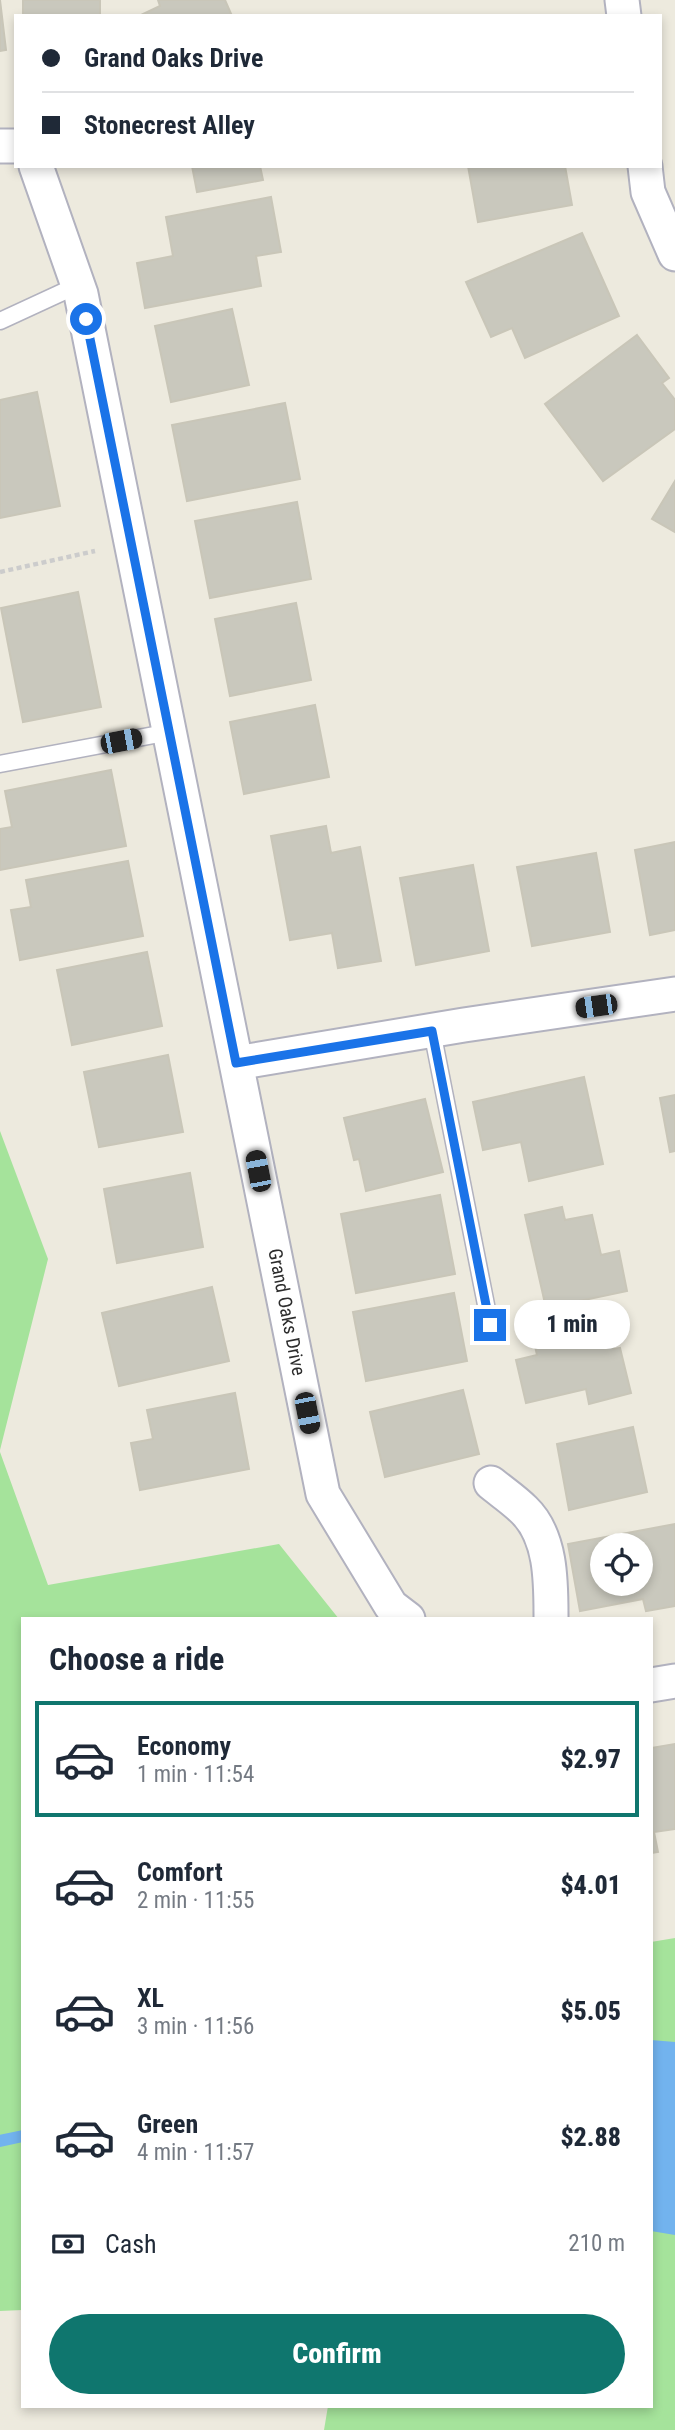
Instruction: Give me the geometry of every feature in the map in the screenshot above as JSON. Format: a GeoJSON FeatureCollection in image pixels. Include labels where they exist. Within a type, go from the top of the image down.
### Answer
{"type":"FeatureCollection","features":[{"type":"Feature","properties":{"kind":"street","name":"Grand Oaks Drive"},"geometry":{"type":"LineString","coordinates":[[37,168],[78,285],[323,1494],[391,1606],[405,1617]]}},
{"type":"Feature","properties":{"kind":"street"},"geometry":{"type":"LineString","coordinates":[[645,168],[649,192],[675,254]]}},
{"type":"Feature","properties":{"kind":"street"},"geometry":{"type":"LineString","coordinates":[[236,1063],[675,994]]}},
{"type":"Feature","properties":{"kind":"street"},"geometry":{"type":"LineString","coordinates":[[491,1483],[527,1512],[545,1547],[551,1588],[551,1617]]}},
{"type":"Feature","properties":{"kind":"street"},"geometry":{"type":"LineString","coordinates":[[653,1685],[675,1681]]}},
{"type":"Feature","properties":{"kind":"lane"},"geometry":{"type":"LineString","coordinates":[[0,321],[78,285]]}},
{"type":"Feature","properties":{"kind":"lane"},"geometry":{"type":"LineString","coordinates":[[0,764],[170,732]]}},
{"type":"Feature","properties":{"kind":"lane"},"geometry":{"type":"LineString","coordinates":[[432,1031],[490,1325]]}},
{"type":"Feature","properties":{"kind":"path"},"geometry":{"type":"LineString","coordinates":[[0,572],[131,543]]}},
{"type":"Feature","properties":{"kind":"green space"},"geometry":{"type":"Polygon","coordinates":[[[0,1131],[48,1259],[0,1450],[0,1131]]]}},
{"type":"Feature","properties":{"kind":"green space"},"geometry":{"type":"Polygon","coordinates":[[[0,1452],[48,1585],[279,1544],[337,1617],[21,1617],[21,2310],[0,2311],[0,1452]]]}},
{"type":"Feature","properties":{"kind":"green space"},"geometry":{"type":"Polygon","coordinates":[[[675,1938],[675,2430],[324,2430],[328,2408],[653,2408],[653,1942],[675,1938]]]}},
{"type":"Feature","properties":{"kind":"water"},"geometry":{"type":"Polygon","coordinates":[[[653,2040],[675,2042],[675,2235],[653,2231],[653,2040]]]}},
{"type":"Feature","properties":{"kind":"building"},"geometry":{"type":"Polygon","coordinates":[[[0,0],[6,50],[0,51],[0,0]]]}},
{"type":"Feature","properties":{"kind":"building"},"geometry":{"type":"Polygon","coordinates":[[[23,0],[100,0],[100,14],[23,14],[23,0]]]}},
{"type":"Feature","properties":{"kind":"building"},"geometry":{"type":"Polygon","coordinates":[[[158,0],[225,0],[231,14],[143,14],[160,6],[158,0]]]}},
{"type":"Feature","properties":{"kind":"building"},"geometry":{"type":"Polygon","coordinates":[[[192,168],[260,168],[263,180],[197,192],[192,168]]]}},
{"type":"Feature","properties":{"kind":"building"},"geometry":{"type":"Polygon","coordinates":[[[468,168],[565,168],[572,205],[478,222],[468,168]]]}},
{"type":"Feature","properties":{"kind":"building"},"geometry":{"type":"Polygon","coordinates":[[[271,197],[281,252],[256,256],[261,286],[145,308],[137,263],[173,256],[166,217],[271,197]]]}},
{"type":"Feature","properties":{"kind":"building"},"geometry":{"type":"Polygon","coordinates":[[[582,233],[619,316],[525,358],[512,328],[491,337],[466,282],[582,233]]]}},
{"type":"Feature","properties":{"kind":"building"},"geometry":{"type":"Polygon","coordinates":[[[232,309],[249,385],[171,402],[155,326],[232,309]]]}},
{"type":"Feature","properties":{"kind":"building"},"geometry":{"type":"Polygon","coordinates":[[[637,335],[669,378],[662,383],[675,400],[675,429],[603,481],[545,404],[637,335]]]}},
{"type":"Feature","properties":{"kind":"building"},"geometry":{"type":"Polygon","coordinates":[[[37,392],[60,506],[0,518],[0,400],[37,392]]]}},
{"type":"Feature","properties":{"kind":"building"},"geometry":{"type":"Polygon","coordinates":[[[285,403],[300,479],[187,501],[172,425],[285,403]]]}},
{"type":"Feature","properties":{"kind":"building"},"geometry":{"type":"Polygon","coordinates":[[[675,481],[675,532],[652,519],[675,481]]]}},
{"type":"Feature","properties":{"kind":"building"},"geometry":{"type":"Polygon","coordinates":[[[297,502],[311,579],[210,598],[195,521],[297,502]]]}},
{"type":"Feature","properties":{"kind":"building"},"geometry":{"type":"Polygon","coordinates":[[[78,592],[101,707],[23,722],[1,608],[78,592]]]}},
{"type":"Feature","properties":{"kind":"building"},"geometry":{"type":"Polygon","coordinates":[[[296,603],[311,680],[230,696],[215,619],[296,603]]]}},
{"type":"Feature","properties":{"kind":"building"},"geometry":{"type":"Polygon","coordinates":[[[315,705],[329,777],[244,794],[230,722],[315,705]]]}},
{"type":"Feature","properties":{"kind":"building"},"geometry":{"type":"Polygon","coordinates":[[[111,770],[126,846],[0,870],[0,829],[12,827],[5,791],[111,770]]]}},
{"type":"Feature","properties":{"kind":"building"},"geometry":{"type":"Polygon","coordinates":[[[326,826],[331,853],[360,847],[381,961],[338,968],[332,933],[290,940],[271,836],[326,826]]]}},
{"type":"Feature","properties":{"kind":"building"},"geometry":{"type":"Polygon","coordinates":[[[675,842],[675,930],[650,935],[635,850],[675,842]]]}},
{"type":"Feature","properties":{"kind":"building"},"geometry":{"type":"Polygon","coordinates":[[[596,853],[610,932],[532,946],[517,867],[596,853]]]}},
{"type":"Feature","properties":{"kind":"building"},"geometry":{"type":"Polygon","coordinates":[[[128,861],[143,936],[20,960],[11,910],[31,907],[26,880],[128,861]]]}},
{"type":"Feature","properties":{"kind":"building"},"geometry":{"type":"Polygon","coordinates":[[[473,865],[489,951],[416,965],[400,878],[473,865]]]}},
{"type":"Feature","properties":{"kind":"building"},"geometry":{"type":"Polygon","coordinates":[[[147,952],[162,1026],[72,1045],[57,970],[147,952]]]}},
{"type":"Feature","properties":{"kind":"building"},"geometry":{"type":"Polygon","coordinates":[[[168,1055],[183,1132],[99,1147],[84,1072],[168,1055]]]}},
{"type":"Feature","properties":{"kind":"building"},"geometry":{"type":"Polygon","coordinates":[[[584,1077],[603,1164],[529,1181],[521,1142],[483,1150],[473,1102],[584,1077]]]}},
{"type":"Feature","properties":{"kind":"building"},"geometry":{"type":"Polygon","coordinates":[[[675,1095],[675,1151],[670,1152],[660,1098],[675,1095]]]}},
{"type":"Feature","properties":{"kind":"building"},"geometry":{"type":"Polygon","coordinates":[[[425,1099],[443,1172],[366,1191],[359,1159],[354,1160],[344,1118],[425,1099]]]}},
{"type":"Feature","properties":{"kind":"building"},"geometry":{"type":"Polygon","coordinates":[[[190,1173],[203,1247],[117,1263],[104,1189],[190,1173]]]}},
{"type":"Feature","properties":{"kind":"building"},"geometry":{"type":"Polygon","coordinates":[[[440,1195],[455,1274],[356,1293],[341,1214],[440,1195]]]}},
{"type":"Feature","properties":{"kind":"building"},"geometry":{"type":"Polygon","coordinates":[[[562,1207],[565,1220],[592,1215],[601,1255],[619,1251],[627,1291],[546,1308],[525,1215],[562,1207]]]}},
{"type":"Feature","properties":{"kind":"building"},"geometry":{"type":"Polygon","coordinates":[[[212,1287],[229,1361],[119,1386],[102,1313],[212,1287]]]}},
{"type":"Feature","properties":{"kind":"building"},"geometry":{"type":"Polygon","coordinates":[[[454,1293],[467,1361],[366,1381],[353,1312],[454,1293]]]}},
{"type":"Feature","properties":{"kind":"building"},"geometry":{"type":"Polygon","coordinates":[[[606,1315],[614,1349],[620,1348],[631,1393],[589,1404],[586,1389],[526,1403],[516,1360],[537,1355],[532,1333],[606,1315]]]}},
{"type":"Feature","properties":{"kind":"building"},"geometry":{"type":"Polygon","coordinates":[[[463,1390],[479,1454],[385,1477],[370,1412],[463,1390]]]}},
{"type":"Feature","properties":{"kind":"building"},"geometry":{"type":"Polygon","coordinates":[[[235,1393],[249,1469],[140,1490],[131,1443],[153,1439],[147,1410],[235,1393]]]}},
{"type":"Feature","properties":{"kind":"building"},"geometry":{"type":"Polygon","coordinates":[[[633,1427],[647,1492],[569,1510],[557,1444],[633,1427]]]}},
{"type":"Feature","properties":{"kind":"building"},"geometry":{"type":"Polygon","coordinates":[[[675,1524],[675,1606],[646,1611],[643,1599],[580,1611],[568,1544],[590,1540],[590,1596],[653,1596],[653,1533],[627,1533],[675,1524]]]}},
{"type":"Feature","properties":{"kind":"building"},"geometry":{"type":"Polygon","coordinates":[[[675,1744],[675,1829],[654,1832],[658,1852],[653,1853],[653,1748],[675,1744]]]}},
{"type":"Feature","properties":{"kind":"waterway"},"geometry":{"type":"LineString","coordinates":[[0,2141],[21,2136]]}},
{"type":"Feature","properties":{"kind":"route"},"geometry":{"type":"LineString","coordinates":[[86,319],[236,1063],[432,1031],[490,1325]]}}]}
